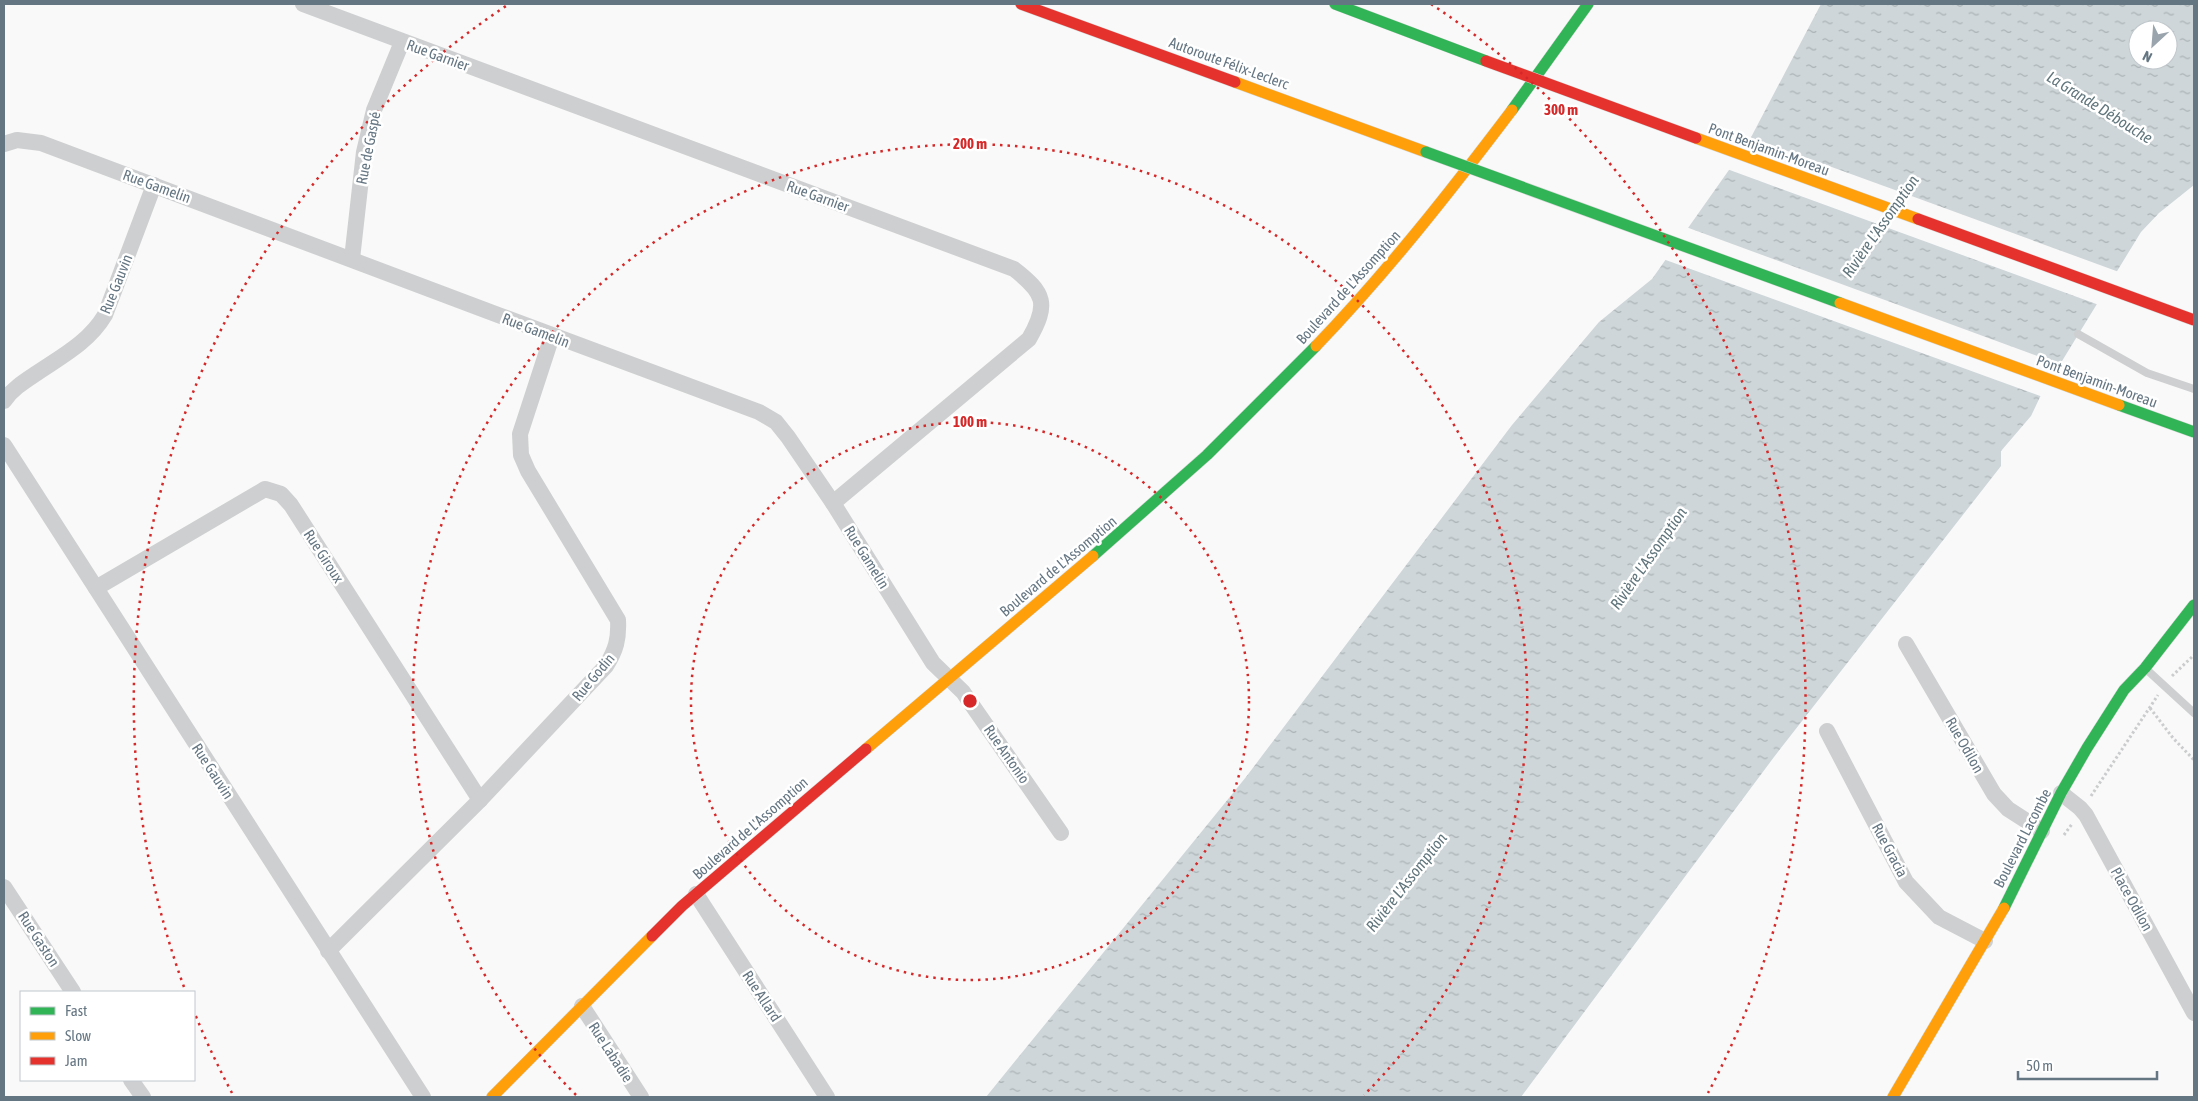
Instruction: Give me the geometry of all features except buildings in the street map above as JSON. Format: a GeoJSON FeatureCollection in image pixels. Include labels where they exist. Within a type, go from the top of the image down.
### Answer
{"type":"FeatureCollection","features":[{"type":"Feature","properties":{"kind":"main road","name":"Autoroute Félix-Leclerc"},"geometry":{"type":"LineString","coordinates":[[1021,4],[1426,152]]}},
{"type":"Feature","properties":{"kind":"main road","name":"Pont Benjamin-Moreau"},"geometry":{"type":"LineString","coordinates":[[1335,4],[2194,320]]}},
{"type":"Feature","properties":{"kind":"main road","name":"Boulevard de L'Assomption"},"geometry":{"type":"LineString","coordinates":[[496,1096],[582,1006],[696,894],[1172,487],[1233,431],[1356,304],[1438,207],[1512,110],[1588,4]]}},
{"type":"Feature","properties":{"kind":"main road","name":"Pont Benjamin-Moreau"},"geometry":{"type":"LineString","coordinates":[[1426,152],[2194,432]]}},
{"type":"Feature","properties":{"kind":"main road","name":"Boulevard Lacombe"},"geometry":{"type":"LineString","coordinates":[[1893,1097],[2002,911],[2061,793],[2118,698],[2133,678],[2145,668],[2194,605]]}},
{"type":"Feature","properties":{"kind":"street","name":"Rue Garnier"},"geometry":{"type":"LineString","coordinates":[[303,4],[1014,269],[1034,285],[1042,305],[1040,320],[1030,340],[833,503]]}},
{"type":"Feature","properties":{"kind":"street","name":"Rue de Gaspé"},"geometry":{"type":"LineString","coordinates":[[352,259],[364,152],[374,110],[402,42]]}},
{"type":"Feature","properties":{"kind":"street","name":"Rue Gamelin"},"geometry":{"type":"LineString","coordinates":[[4,144],[17,140],[41,143],[759,412],[776,422],[833,503],[933,663],[949,678]]}},
{"type":"Feature","properties":{"kind":"street","name":"Rue Gauvin"},"geometry":{"type":"LineString","coordinates":[[4,401],[24,381],[79,345],[96,330],[105,315],[154,185]]}},
{"type":"Feature","properties":{"kind":"street","name":"Rue Godin"},"geometry":{"type":"LineString","coordinates":[[328,950],[480,800],[606,666],[615,652],[619,639],[618,620],[528,471],[521,455],[520,434],[552,336]]}},
{"type":"Feature","properties":{"kind":"street","name":"Rue Gauvin"},"geometry":{"type":"LineString","coordinates":[[4,445],[423,1097]]}},
{"type":"Feature","properties":{"kind":"street","name":"Rue Giroux"},"geometry":{"type":"LineString","coordinates":[[96,588],[265,488],[281,494],[291,505],[480,800]]}},
{"type":"Feature","properties":{"kind":"street","name":"Rue Odilon"},"geometry":{"type":"LineString","coordinates":[[1906,644],[1994,794],[2008,809],[2042,831]]}},
{"type":"Feature","properties":{"kind":"street","name":"Rue Antonio"},"geometry":{"type":"LineString","coordinates":[[949,678],[977,711],[1061,833]]}},
{"type":"Feature","properties":{"kind":"street","name":"Rue Gracia"},"geometry":{"type":"LineString","coordinates":[[1827,731],[1906,882],[1939,917],[1985,941]]}},
{"type":"Feature","properties":{"kind":"street","name":"Place Odilon"},"geometry":{"type":"LineString","coordinates":[[2061,793],[2086,815],[2194,1013]]}},
{"type":"Feature","properties":{"kind":"street","name":"Rue Gaston"},"geometry":{"type":"LineString","coordinates":[[4,887],[73,991]]}},
{"type":"Feature","properties":{"kind":"street","name":"Rue Allard"},"geometry":{"type":"LineString","coordinates":[[696,894],[827,1097]]}},
{"type":"Feature","properties":{"kind":"street","name":"Rue Labadie"},"geometry":{"type":"LineString","coordinates":[[582,1006],[641,1097]]}},
{"type":"Feature","properties":{"kind":"street"},"geometry":{"type":"LineString","coordinates":[[132,1081],[143,1097]]}},
{"type":"Feature","properties":{"kind":"lane"},"geometry":{"type":"LineString","coordinates":[[2078,334],[2147,373],[2194,389]]}},
{"type":"Feature","properties":{"kind":"lane"},"geometry":{"type":"LineString","coordinates":[[2145,668],[2194,712]]}},
{"type":"Feature","properties":{"kind":"path"},"geometry":{"type":"LineString","coordinates":[[2172,675],[2194,656]]}},
{"type":"Feature","properties":{"kind":"path"},"geometry":{"type":"LineString","coordinates":[[2093,792],[2156,698]]}},
{"type":"Feature","properties":{"kind":"path"},"geometry":{"type":"LineString","coordinates":[[2150,708],[2173,738],[2194,760]]}},
{"type":"Feature","properties":{"kind":"water"},"geometry":{"type":"Polygon","coordinates":[[[1821,4],[2194,4],[2194,185],[2159,213],[2141,232],[2040,397],[2031,416],[2001,451],[2001,466],[1774,757],[1521,1097],[986,1097],[1246,777],[1512,425],[1599,322],[1652,279],[1748,143],[1821,4]]]}},
{"type":"Feature","properties":{"kind":"pier"},"geometry":{"type":"Polygon","coordinates":[[[1749,137],[2119,272],[2099,305],[1727,169],[1749,137]]]}},
{"type":"Feature","properties":{"kind":"pier"},"geometry":{"type":"Polygon","coordinates":[[[1686,227],[2062,365],[2043,397],[1663,259],[1686,227]]]}},
{"type":"Feature","properties":{"kind":"traffic: fast"},"geometry":{"type":"LineString","coordinates":[[1335,4],[1486,61]]}},
{"type":"Feature","properties":{"kind":"traffic: fast"},"geometry":{"type":"LineString","coordinates":[[1512,110],[1588,4]]}},
{"type":"Feature","properties":{"kind":"traffic: fast"},"geometry":{"type":"LineString","coordinates":[[1426,152],[1840,303]]}},
{"type":"Feature","properties":{"kind":"traffic: fast"},"geometry":{"type":"LineString","coordinates":[[1093,556],[1207,455],[1316,346]]}},
{"type":"Feature","properties":{"kind":"traffic: fast"},"geometry":{"type":"LineString","coordinates":[[2119,405],[2194,432]]}},
{"type":"Feature","properties":{"kind":"traffic: fast"},"geometry":{"type":"LineString","coordinates":[[2004,908],[2061,793],[2087,748],[2124,690],[2145,668],[2194,605]]}},
{"type":"Feature","properties":{"kind":"traffic: slow"},"geometry":{"type":"LineString","coordinates":[[1235,82],[1426,152]]}},
{"type":"Feature","properties":{"kind":"traffic: slow"},"geometry":{"type":"LineString","coordinates":[[1316,346],[1417,231],[1512,110]]}},
{"type":"Feature","properties":{"kind":"traffic: slow"},"geometry":{"type":"LineString","coordinates":[[1696,138],[1918,219]]}},
{"type":"Feature","properties":{"kind":"traffic: slow"},"geometry":{"type":"LineString","coordinates":[[1840,303],[2119,405]]}},
{"type":"Feature","properties":{"kind":"traffic: slow"},"geometry":{"type":"LineString","coordinates":[[866,749],[1093,556]]}},
{"type":"Feature","properties":{"kind":"traffic: slow"},"geometry":{"type":"LineString","coordinates":[[1893,1097],[2004,908]]}},
{"type":"Feature","properties":{"kind":"traffic: slow"},"geometry":{"type":"LineString","coordinates":[[492,1097],[652,936]]}},
{"type":"Feature","properties":{"kind":"traffic: jam"},"geometry":{"type":"LineString","coordinates":[[1021,4],[1235,82]]}},
{"type":"Feature","properties":{"kind":"traffic: jam"},"geometry":{"type":"LineString","coordinates":[[1486,61],[1696,138]]}},
{"type":"Feature","properties":{"kind":"traffic: jam"},"geometry":{"type":"LineString","coordinates":[[1918,219],[2194,320]]}},
{"type":"Feature","properties":{"kind":"traffic: jam"},"geometry":{"type":"LineString","coordinates":[[652,936],[682,906],[866,749]]}},
{"type":"Feature","properties":{"kind":"water label","name":"La Grande Débouche"},"geometry":{"type":"Point","coordinates":[2100,107]}},
{"type":"Feature","properties":{"kind":"water label","name":"Rivière L'Assomption"},"geometry":{"type":"Point","coordinates":[1880,226]}},
{"type":"Feature","properties":{"kind":"water label","name":"Rivière L'Assomption"},"geometry":{"type":"Point","coordinates":[1648,558]}},
{"type":"Feature","properties":{"kind":"water label","name":"Rivière L'Assomption"},"geometry":{"type":"Point","coordinates":[1406,882]}}]}
